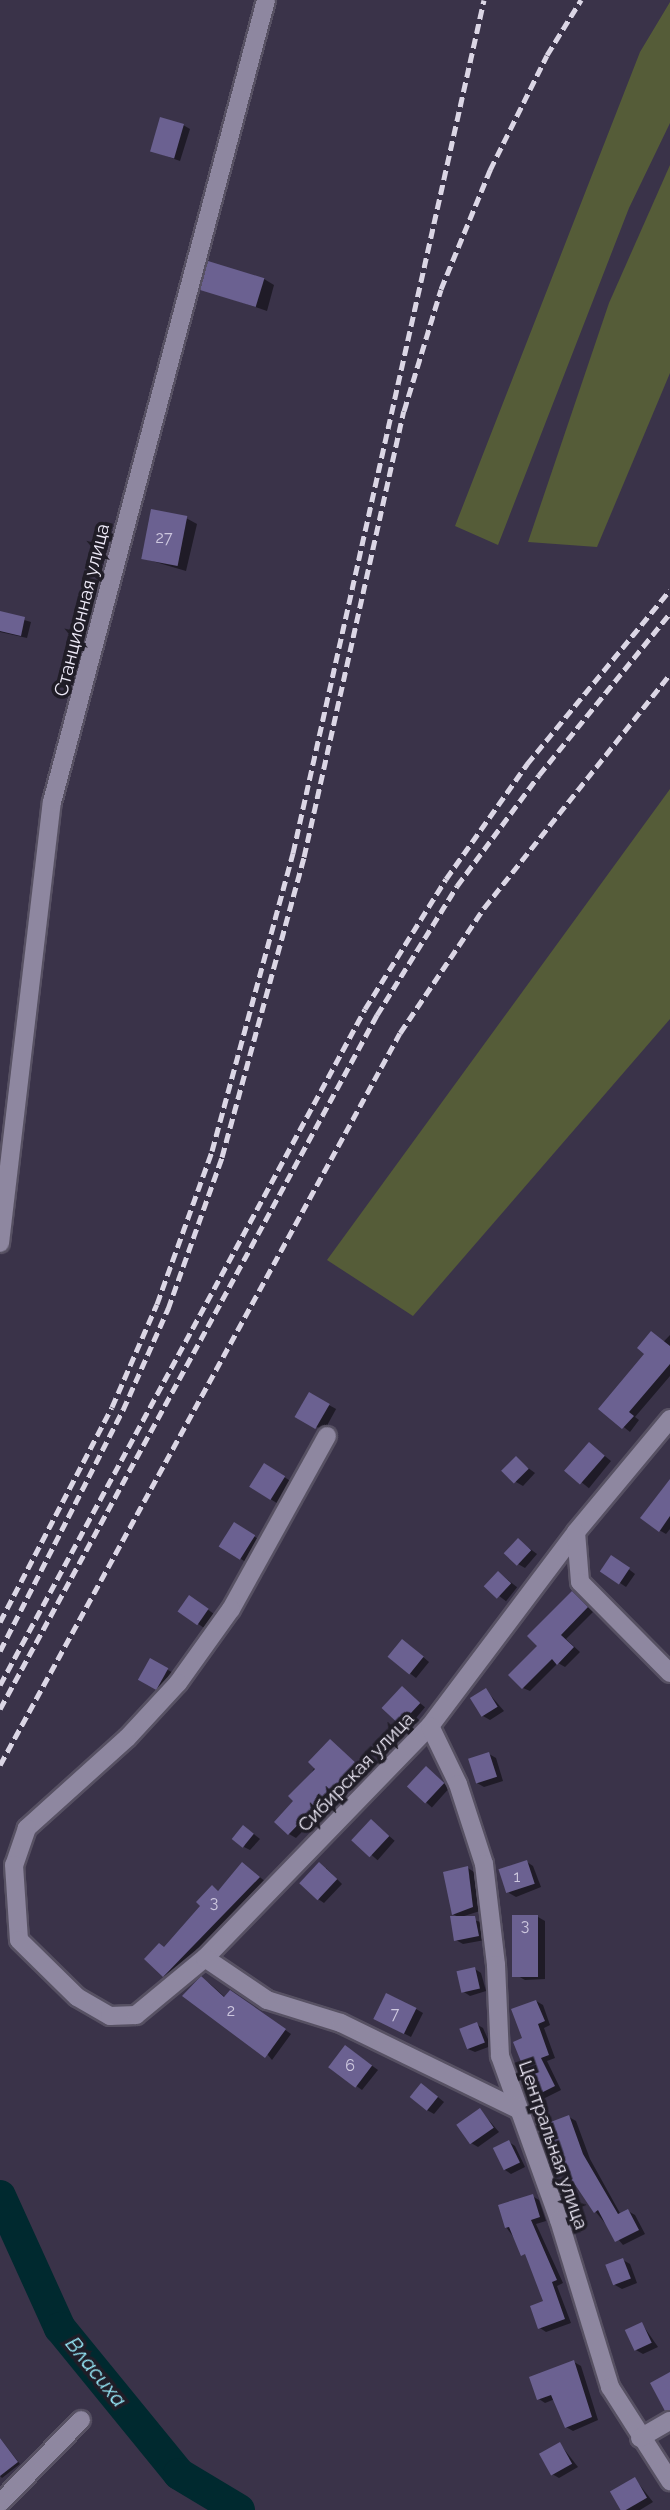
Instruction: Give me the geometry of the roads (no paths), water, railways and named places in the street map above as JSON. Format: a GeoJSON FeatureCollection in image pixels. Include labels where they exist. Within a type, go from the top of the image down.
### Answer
{"type":"FeatureCollection","features":[{"type":"Feature","properties":{"kind":"street","name":"Станционная улица"},"geometry":{"type":"LineString","coordinates":[[0,1243],[52,802],[267,0]]}},
{"type":"Feature","properties":{"kind":"street","name":"Сибирская улица"},"geometry":{"type":"LineString","coordinates":[[327,1436],[231,1609],[178,1683],[127,1738],[27,1828],[14,1865],[19,1940],[77,1997],[110,2016],[136,2015],[205,1958],[430,1726],[576,1532],[670,1419]]}},
{"type":"Feature","properties":{"kind":"street"},"geometry":{"type":"LineString","coordinates":[[576,1532],[580,1582],[670,1673]]}},
{"type":"Feature","properties":{"kind":"street","name":"Центральная улица"},"geometry":{"type":"LineString","coordinates":[[430,1726],[458,1784],[484,1864],[496,1965],[500,2056],[559,2220],[610,2388],[670,2481]]}},
{"type":"Feature","properties":{"kind":"street"},"geometry":{"type":"LineString","coordinates":[[205,1958],[267,2000],[341,2023],[519,2110]]}},
{"type":"Feature","properties":{"kind":"street"},"geometry":{"type":"LineString","coordinates":[[0,2503],[81,2420]]}},
{"type":"Feature","properties":{"kind":"street"},"geometry":{"type":"LineString","coordinates":[[640,2438],[670,2421]]}},
{"type":"Feature","properties":{"kind":"waterway","name":"Власиха"},"geometry":{"type":"LineString","coordinates":[[0,2196],[60,2328],[179,2474],[239,2510]]}},
{"type":"Feature","properties":{"kind":"railway"},"geometry":{"type":"LineString","coordinates":[[0,1622],[112,1407],[157,1304],[212,1151],[293,853],[484,0]]}},
{"type":"Feature","properties":{"kind":"railway"},"geometry":{"type":"LineString","coordinates":[[0,1651],[123,1410],[168,1309],[222,1157],[304,857],[404,411],[441,289],[490,170],[547,55],[581,0]]}},
{"type":"Feature","properties":{"kind":"railway"},"geometry":{"type":"LineString","coordinates":[[0,1685],[365,1009],[446,879],[527,764],[670,590]]}},
{"type":"Feature","properties":{"kind":"railway"},"geometry":{"type":"LineString","coordinates":[[0,1709],[377,1015],[457,886],[539,775],[670,613]]}},
{"type":"Feature","properties":{"kind":"railway"},"geometry":{"type":"LineString","coordinates":[[0,1765],[400,1033],[484,908],[670,674]]}}]}
